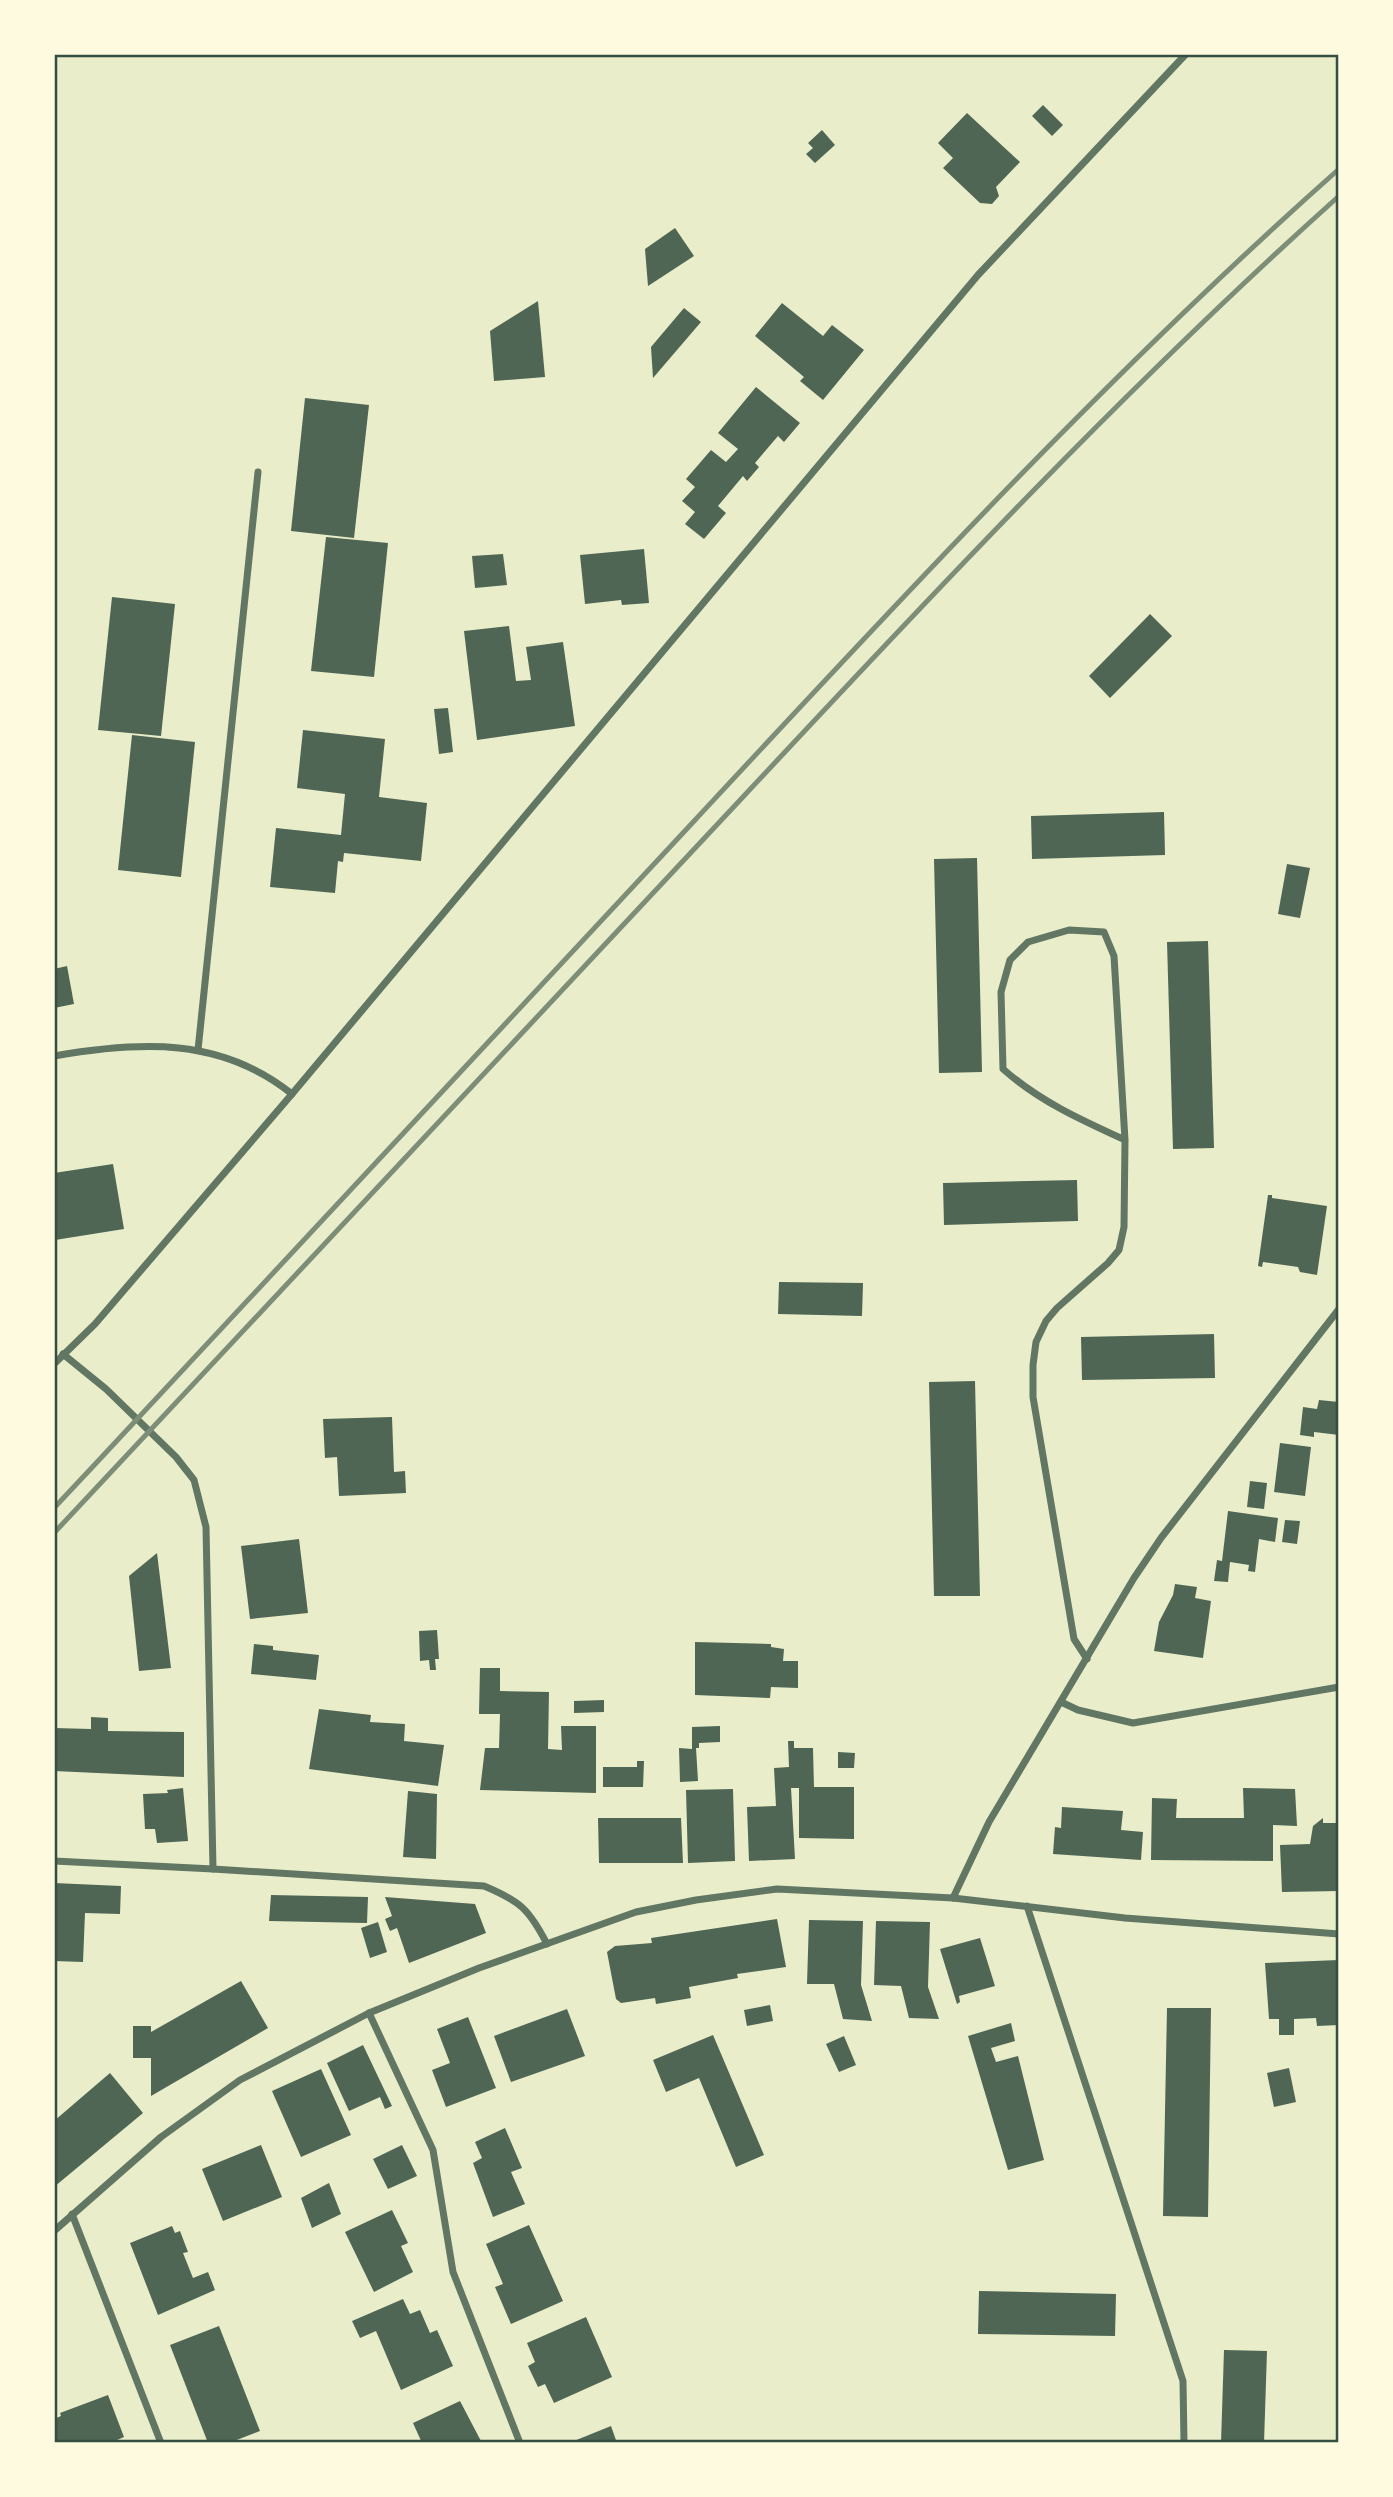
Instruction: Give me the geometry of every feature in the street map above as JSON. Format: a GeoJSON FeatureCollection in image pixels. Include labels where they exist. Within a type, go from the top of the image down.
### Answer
{"type":"FeatureCollection","features":[{"type":"Feature","properties":{"kind":"street"},"geometry":{"type":"LineString","coordinates":[[54,1364],[95,1324],[292,1094],[978,275],[1186,54]]}},
{"type":"Feature","properties":{"kind":"street"},"geometry":{"type":"LineString","coordinates":[[198,1050],[258,472]]}},
{"type":"Feature","properties":{"kind":"street"},"geometry":{"type":"LineString","coordinates":[[1087,1659],[1074,1639],[1033,1396],[1032,1366],[1036,1342],[1046,1321],[1119,1250],[1124,1227],[1125,1140],[1114,956],[1104,932],[1069,930],[1028,943],[1010,960],[1001,992],[1003,1069],[1023,1087],[1060,1110],[1125,1140]]}},
{"type":"Feature","properties":{"kind":"street"},"geometry":{"type":"LineString","coordinates":[[54,1056],[151,1045],[198,1050],[224,1056],[250,1067],[292,1094]]}},
{"type":"Feature","properties":{"kind":"street"},"geometry":{"type":"LineString","coordinates":[[953,1898],[989,1822],[1133,1578],[1339,1309]]}},
{"type":"Feature","properties":{"kind":"street"},"geometry":{"type":"LineString","coordinates":[[64,1353],[106,1389],[176,1458],[194,1480],[206,1527],[213,1868]]}},
{"type":"Feature","properties":{"kind":"street"},"geometry":{"type":"LineString","coordinates":[[1062,1702],[1078,1710],[1133,1723],[1339,1687]]}},
{"type":"Feature","properties":{"kind":"street"},"geometry":{"type":"LineString","coordinates":[[54,1861],[213,1868],[484,1886],[515,1899],[537,1924],[547,1944]]}},
{"type":"Feature","properties":{"kind":"street"},"geometry":{"type":"LineString","coordinates":[[54,2231],[160,2137],[240,2080],[369,2013],[479,1968],[636,1912],[696,1900],[777,1889],[953,1898],[1125,1917],[1339,1934]]}},
{"type":"Feature","properties":{"kind":"street"},"geometry":{"type":"LineString","coordinates":[[1027,1906],[1183,2381],[1184,2443]]}},
{"type":"Feature","properties":{"kind":"street"},"geometry":{"type":"LineString","coordinates":[[369,2013],[433,2150],[453,2272],[520,2443]]}},
{"type":"Feature","properties":{"kind":"street"},"geometry":{"type":"LineString","coordinates":[[72,2214],[161,2443]]}},
{"type":"Feature","properties":{"kind":"building"},"geometry":{"type":"Polygon","coordinates":[[[1043,105],[1063,125],[1052,136],[1032,116],[1043,105]]]}},
{"type":"Feature","properties":{"kind":"building"},"geometry":{"type":"Polygon","coordinates":[[[967,113],[1020,162],[996,187],[999,196],[992,204],[980,203],[943,168],[953,158],[938,143],[967,113]]]}},
{"type":"Feature","properties":{"kind":"building"},"geometry":{"type":"Polygon","coordinates":[[[822,130],[835,145],[815,163],[806,154],[813,148],[808,143],[822,130]]]}},
{"type":"Feature","properties":{"kind":"building"},"geometry":{"type":"Polygon","coordinates":[[[675,228],[694,256],[648,286],[645,249],[675,228]]]}},
{"type":"Feature","properties":{"kind":"building"},"geometry":{"type":"Polygon","coordinates":[[[538,301],[545,377],[494,381],[490,331],[538,301]]]}},
{"type":"Feature","properties":{"kind":"building"},"geometry":{"type":"Polygon","coordinates":[[[782,303],[823,336],[832,325],[864,350],[823,400],[800,381],[804,377],[755,336],[782,303]]]}},
{"type":"Feature","properties":{"kind":"building"},"geometry":{"type":"Polygon","coordinates":[[[684,308],[701,322],[653,378],[651,347],[684,308]]]}},
{"type":"Feature","properties":{"kind":"building"},"geometry":{"type":"Polygon","coordinates":[[[756,387],[800,423],[784,442],[778,436],[755,463],[759,467],[747,481],[743,476],[718,506],[726,513],[704,539],[685,524],[695,512],[682,501],[695,487],[686,479],[711,450],[726,462],[738,449],[718,433],[756,387]]]}},
{"type":"Feature","properties":{"kind":"building"},"geometry":{"type":"Polygon","coordinates":[[[305,398],[369,405],[354,538],[291,531],[305,398]]]}},
{"type":"Feature","properties":{"kind":"building"},"geometry":{"type":"Polygon","coordinates":[[[326,537],[388,543],[374,677],[311,671],[326,537]]]}},
{"type":"Feature","properties":{"kind":"building"},"geometry":{"type":"Polygon","coordinates":[[[644,549],[649,603],[622,605],[621,600],[585,604],[580,555],[644,549]]]}},
{"type":"Feature","properties":{"kind":"building"},"geometry":{"type":"Polygon","coordinates":[[[503,554],[507,585],[475,588],[472,556],[503,554]]]}},
{"type":"Feature","properties":{"kind":"building"},"geometry":{"type":"Polygon","coordinates":[[[112,597],[175,604],[161,736],[98,730],[112,597]]]}},
{"type":"Feature","properties":{"kind":"building"},"geometry":{"type":"Polygon","coordinates":[[[1150,614],[1172,636],[1110,698],[1089,676],[1150,614]]]}},
{"type":"Feature","properties":{"kind":"building"},"geometry":{"type":"Polygon","coordinates":[[[509,626],[516,681],[531,680],[526,647],[563,642],[575,726],[477,740],[464,631],[509,626]]]}},
{"type":"Feature","properties":{"kind":"building"},"geometry":{"type":"Polygon","coordinates":[[[448,708],[453,752],[439,754],[434,709],[448,708]]]}},
{"type":"Feature","properties":{"kind":"building"},"geometry":{"type":"Polygon","coordinates":[[[303,730],[385,739],[379,797],[427,803],[421,861],[344,853],[343,862],[338,861],[335,893],[270,887],[276,828],[341,835],[345,794],[297,788],[303,730]]]}},
{"type":"Feature","properties":{"kind":"building"},"geometry":{"type":"Polygon","coordinates":[[[132,735],[195,742],[181,877],[118,870],[132,735]]]}},
{"type":"Feature","properties":{"kind":"building"},"geometry":{"type":"Polygon","coordinates":[[[1164,812],[1165,855],[1032,859],[1031,816],[1164,812]]]}},
{"type":"Feature","properties":{"kind":"building"},"geometry":{"type":"Polygon","coordinates":[[[977,858],[982,1072],[939,1073],[934,859],[977,858]]]}},
{"type":"Feature","properties":{"kind":"building"},"geometry":{"type":"Polygon","coordinates":[[[1287,864],[1310,868],[1300,918],[1278,914],[1287,864]]]}},
{"type":"Feature","properties":{"kind":"building"},"geometry":{"type":"Polygon","coordinates":[[[1208,941],[1214,1148],[1173,1149],[1167,942],[1208,941]]]}},
{"type":"Feature","properties":{"kind":"building"},"geometry":{"type":"Polygon","coordinates":[[[67,966],[74,1004],[54,1008],[54,969],[67,966]]]}},
{"type":"Feature","properties":{"kind":"building"},"geometry":{"type":"Polygon","coordinates":[[[113,1164],[124,1229],[55,1240],[54,1173],[113,1164]]]}},
{"type":"Feature","properties":{"kind":"building"},"geometry":{"type":"Polygon","coordinates":[[[1077,1180],[1078,1221],[944,1225],[943,1183],[1077,1180]]]}},
{"type":"Feature","properties":{"kind":"building"},"geometry":{"type":"Polygon","coordinates":[[[1268,1195],[1272,1195],[1272,1198],[1327,1206],[1317,1275],[1300,1272],[1298,1267],[1263,1262],[1262,1267],[1258,1266],[1268,1195]]]}},
{"type":"Feature","properties":{"kind":"building"},"geometry":{"type":"Polygon","coordinates":[[[779,1282],[863,1283],[862,1316],[778,1314],[779,1282]]]}},
{"type":"Feature","properties":{"kind":"building"},"geometry":{"type":"Polygon","coordinates":[[[1214,1334],[1215,1378],[1082,1380],[1081,1337],[1214,1334]]]}},
{"type":"Feature","properties":{"kind":"building"},"geometry":{"type":"Polygon","coordinates":[[[975,1381],[980,1596],[934,1596],[929,1382],[975,1381]]]}},
{"type":"Feature","properties":{"kind":"building"},"geometry":{"type":"Polygon","coordinates":[[[1319,1400],[1339,1402],[1339,1435],[1314,1432],[1314,1437],[1300,1435],[1303,1407],[1317,1409],[1319,1400]]]}},
{"type":"Feature","properties":{"kind":"building"},"geometry":{"type":"Polygon","coordinates":[[[392,1417],[394,1472],[405,1471],[406,1493],[339,1496],[337,1457],[325,1458],[323,1419],[392,1417]]]}},
{"type":"Feature","properties":{"kind":"building"},"geometry":{"type":"Polygon","coordinates":[[[1280,1443],[1311,1447],[1305,1496],[1274,1492],[1280,1443]]]}},
{"type":"Feature","properties":{"kind":"building"},"geometry":{"type":"Polygon","coordinates":[[[1250,1481],[1267,1483],[1264,1509],[1247,1507],[1250,1481]]]}},
{"type":"Feature","properties":{"kind":"building"},"geometry":{"type":"Polygon","coordinates":[[[1228,1511],[1278,1518],[1275,1542],[1259,1539],[1255,1572],[1248,1571],[1249,1565],[1230,1562],[1228,1582],[1214,1581],[1217,1560],[1222,1561],[1228,1511]]]}},
{"type":"Feature","properties":{"kind":"building"},"geometry":{"type":"Polygon","coordinates":[[[1285,1520],[1300,1521],[1297,1544],[1282,1542],[1285,1520]]]}},
{"type":"Feature","properties":{"kind":"building"},"geometry":{"type":"Polygon","coordinates":[[[299,1539],[308,1613],[250,1619],[241,1546],[299,1539]]]}},
{"type":"Feature","properties":{"kind":"building"},"geometry":{"type":"Polygon","coordinates":[[[157,1553],[171,1668],[139,1671],[129,1576],[157,1553]]]}},
{"type":"Feature","properties":{"kind":"building"},"geometry":{"type":"Polygon","coordinates":[[[1175,1584],[1197,1587],[1195,1598],[1211,1601],[1203,1658],[1154,1651],[1159,1622],[1173,1595],[1175,1584]]]}},
{"type":"Feature","properties":{"kind":"building"},"geometry":{"type":"Polygon","coordinates":[[[437,1630],[439,1659],[435,1659],[436,1670],[430,1670],[429,1660],[420,1661],[419,1631],[437,1630]]]}},
{"type":"Feature","properties":{"kind":"building"},"geometry":{"type":"Polygon","coordinates":[[[695,1642],[771,1644],[771,1647],[784,1649],[783,1661],[798,1661],[798,1688],[771,1687],[770,1698],[695,1695],[695,1642]]]}},
{"type":"Feature","properties":{"kind":"building"},"geometry":{"type":"Polygon","coordinates":[[[254,1644],[273,1646],[273,1650],[319,1655],[316,1680],[251,1674],[254,1644]]]}},
{"type":"Feature","properties":{"kind":"building"},"geometry":{"type":"Polygon","coordinates":[[[480,1668],[500,1668],[500,1691],[549,1692],[548,1749],[562,1750],[561,1726],[596,1726],[596,1793],[480,1790],[485,1748],[499,1748],[500,1714],[479,1714],[480,1668]]]}},
{"type":"Feature","properties":{"kind":"building"},"geometry":{"type":"Polygon","coordinates":[[[604,1700],[604,1712],[574,1713],[574,1701],[604,1700]]]}},
{"type":"Feature","properties":{"kind":"building"},"geometry":{"type":"Polygon","coordinates":[[[319,1709],[371,1715],[370,1722],[405,1724],[404,1741],[444,1745],[438,1786],[309,1769],[319,1709]]]}},
{"type":"Feature","properties":{"kind":"building"},"geometry":{"type":"Polygon","coordinates":[[[91,1717],[108,1718],[108,1731],[184,1732],[184,1777],[54,1771],[54,1728],[91,1729],[91,1717]]]}},
{"type":"Feature","properties":{"kind":"building"},"geometry":{"type":"Polygon","coordinates":[[[720,1726],[720,1742],[699,1743],[699,1748],[696,1748],[698,1781],[680,1782],[679,1748],[692,1749],[692,1727],[720,1726]]]}},
{"type":"Feature","properties":{"kind":"building"},"geometry":{"type":"Polygon","coordinates":[[[788,1741],[794,1741],[794,1748],[813,1748],[814,1787],[854,1787],[854,1839],[799,1838],[799,1788],[791,1788],[795,1859],[749,1861],[747,1807],[776,1806],[774,1768],[789,1767],[788,1741]]]}},
{"type":"Feature","properties":{"kind":"building"},"geometry":{"type":"Polygon","coordinates":[[[838,1752],[855,1753],[854,1768],[838,1768],[838,1752]]]}},
{"type":"Feature","properties":{"kind":"building"},"geometry":{"type":"Polygon","coordinates":[[[637,1761],[644,1761],[643,1787],[603,1787],[603,1767],[637,1767],[637,1761]]]}},
{"type":"Feature","properties":{"kind":"building"},"geometry":{"type":"Polygon","coordinates":[[[183,1788],[188,1841],[157,1843],[155,1829],[145,1829],[143,1794],[168,1793],[167,1790],[183,1788]]]}},
{"type":"Feature","properties":{"kind":"building"},"geometry":{"type":"Polygon","coordinates":[[[1243,1788],[1295,1789],[1297,1826],[1273,1825],[1273,1861],[1151,1860],[1152,1798],[1177,1799],[1176,1818],[1244,1818],[1243,1788]]]}},
{"type":"Feature","properties":{"kind":"building"},"geometry":{"type":"Polygon","coordinates":[[[733,1789],[735,1861],[688,1863],[686,1790],[733,1789]]]}},
{"type":"Feature","properties":{"kind":"building"},"geometry":{"type":"Polygon","coordinates":[[[408,1791],[437,1794],[436,1859],[403,1857],[408,1791]]]}},
{"type":"Feature","properties":{"kind":"building"},"geometry":{"type":"Polygon","coordinates":[[[1062,1807],[1123,1811],[1121,1830],[1143,1832],[1141,1860],[1053,1854],[1055,1827],[1061,1828],[1062,1807]]]}},
{"type":"Feature","properties":{"kind":"building"},"geometry":{"type":"Polygon","coordinates":[[[598,1818],[681,1818],[683,1863],[599,1863],[598,1818]]]}},
{"type":"Feature","properties":{"kind":"building"},"geometry":{"type":"Polygon","coordinates":[[[1323,1818],[1323,1823],[1339,1823],[1339,1891],[1282,1892],[1280,1845],[1310,1844],[1313,1826],[1323,1818]]]}},
{"type":"Feature","properties":{"kind":"building"},"geometry":{"type":"Polygon","coordinates":[[[54,1883],[121,1886],[120,1914],[85,1913],[83,1962],[54,1961],[54,1883]]]}},
{"type":"Feature","properties":{"kind":"building"},"geometry":{"type":"Polygon","coordinates":[[[271,1895],[368,1897],[367,1923],[269,1921],[271,1895]]]}},
{"type":"Feature","properties":{"kind":"building"},"geometry":{"type":"Polygon","coordinates":[[[385,1897],[475,1904],[486,1933],[409,1963],[397,1928],[390,1931],[385,1919],[392,1916],[385,1897]]]}},
{"type":"Feature","properties":{"kind":"building"},"geometry":{"type":"Polygon","coordinates":[[[777,1919],[786,1967],[737,1974],[738,1978],[689,1987],[691,1998],[656,2004],[655,1998],[621,2003],[616,1999],[607,1952],[615,1946],[652,1943],[651,1938],[777,1919]]]}},
{"type":"Feature","properties":{"kind":"building"},"geometry":{"type":"Polygon","coordinates":[[[809,1920],[863,1921],[861,1985],[872,2021],[843,2019],[834,1984],[807,1984],[809,1920]]]}},
{"type":"Feature","properties":{"kind":"building"},"geometry":{"type":"Polygon","coordinates":[[[876,1921],[930,1922],[928,1987],[939,2019],[909,2018],[901,1986],[874,1985],[876,1921]]]}},
{"type":"Feature","properties":{"kind":"building"},"geometry":{"type":"Polygon","coordinates":[[[378,1922],[387,1952],[370,1958],[361,1928],[378,1922]]]}},
{"type":"Feature","properties":{"kind":"building"},"geometry":{"type":"Polygon","coordinates":[[[980,1938],[995,1986],[959,1996],[960,2002],[957,2004],[940,1949],[980,1938]]]}},
{"type":"Feature","properties":{"kind":"building"},"geometry":{"type":"Polygon","coordinates":[[[1339,1960],[1339,2025],[1317,2026],[1316,2018],[1294,2019],[1294,2035],[1279,2035],[1279,2019],[1269,2019],[1265,1963],[1339,1960]]]}},
{"type":"Feature","properties":{"kind":"building"},"geometry":{"type":"Polygon","coordinates":[[[241,1981],[268,2028],[151,2096],[151,2058],[133,2058],[133,2026],[151,2026],[151,2032],[241,1981]]]}},
{"type":"Feature","properties":{"kind":"building"},"geometry":{"type":"Polygon","coordinates":[[[770,2005],[773,2021],[747,2026],[744,2010],[770,2005]]]}},
{"type":"Feature","properties":{"kind":"building"},"geometry":{"type":"Polygon","coordinates":[[[1167,2008],[1211,2008],[1208,2217],[1163,2216],[1167,2008]]]}},
{"type":"Feature","properties":{"kind":"building"},"geometry":{"type":"Polygon","coordinates":[[[567,2009],[585,2056],[511,2082],[494,2036],[567,2009]]]}},
{"type":"Feature","properties":{"kind":"building"},"geometry":{"type":"Polygon","coordinates":[[[468,2017],[496,2088],[446,2107],[432,2070],[450,2063],[437,2029],[468,2017]]]}},
{"type":"Feature","properties":{"kind":"building"},"geometry":{"type":"Polygon","coordinates":[[[1011,2023],[1015,2041],[991,2048],[996,2062],[1018,2056],[1044,2160],[1008,2170],[968,2036],[1011,2023]]]}},
{"type":"Feature","properties":{"kind":"building"},"geometry":{"type":"Polygon","coordinates":[[[713,2035],[764,2155],[736,2167],[699,2078],[666,2092],[653,2060],[713,2035]]]}},
{"type":"Feature","properties":{"kind":"building"},"geometry":{"type":"Polygon","coordinates":[[[844,2036],[856,2065],[839,2072],[826,2044],[844,2036]]]}},
{"type":"Feature","properties":{"kind":"building"},"geometry":{"type":"Polygon","coordinates":[[[363,2045],[392,2106],[385,2109],[380,2097],[349,2111],[327,2063],[363,2045]]]}},
{"type":"Feature","properties":{"kind":"building"},"geometry":{"type":"Polygon","coordinates":[[[1289,2068],[1296,2102],[1274,2107],[1267,2073],[1289,2068]]]}},
{"type":"Feature","properties":{"kind":"building"},"geometry":{"type":"Polygon","coordinates":[[[321,2069],[351,2135],[301,2157],[272,2091],[321,2069]]]}},
{"type":"Feature","properties":{"kind":"building"},"geometry":{"type":"Polygon","coordinates":[[[110,2073],[143,2113],[54,2187],[54,2121],[110,2073]]]}},
{"type":"Feature","properties":{"kind":"building"},"geometry":{"type":"Polygon","coordinates":[[[505,2128],[522,2168],[511,2172],[525,2204],[493,2217],[473,2163],[482,2158],[475,2142],[505,2128]]]}},
{"type":"Feature","properties":{"kind":"building"},"geometry":{"type":"Polygon","coordinates":[[[261,2145],[282,2197],[223,2221],[202,2169],[261,2145]]]}},
{"type":"Feature","properties":{"kind":"building"},"geometry":{"type":"Polygon","coordinates":[[[402,2145],[417,2176],[388,2189],[373,2159],[402,2145]]]}},
{"type":"Feature","properties":{"kind":"building"},"geometry":{"type":"Polygon","coordinates":[[[329,2183],[341,2214],[312,2228],[301,2198],[329,2183]]]}},
{"type":"Feature","properties":{"kind":"building"},"geometry":{"type":"Polygon","coordinates":[[[392,2210],[408,2243],[401,2246],[413,2272],[374,2292],[345,2232],[392,2210]]]}},
{"type":"Feature","properties":{"kind":"building"},"geometry":{"type":"Polygon","coordinates":[[[529,2225],[563,2301],[511,2324],[495,2287],[503,2284],[486,2244],[529,2225]]]}},
{"type":"Feature","properties":{"kind":"building"},"geometry":{"type":"Polygon","coordinates":[[[172,2226],[175,2233],[180,2231],[188,2252],[183,2253],[193,2278],[208,2272],[215,2290],[158,2315],[130,2243],[172,2226]]]}},
{"type":"Feature","properties":{"kind":"building"},"geometry":{"type":"Polygon","coordinates":[[[979,2291],[1116,2294],[1115,2336],[978,2334],[979,2291]]]}},
{"type":"Feature","properties":{"kind":"building"},"geometry":{"type":"Polygon","coordinates":[[[403,2299],[410,2314],[420,2310],[430,2333],[437,2330],[453,2366],[401,2390],[376,2331],[360,2338],[352,2321],[403,2299]]]}},
{"type":"Feature","properties":{"kind":"building"},"geometry":{"type":"Polygon","coordinates":[[[586,2317],[612,2377],[554,2403],[545,2384],[538,2387],[528,2366],[535,2362],[527,2343],[586,2317]]]}},
{"type":"Feature","properties":{"kind":"building"},"geometry":{"type":"Polygon","coordinates":[[[219,2326],[260,2431],[229,2443],[208,2443],[170,2345],[219,2326]]]}},
{"type":"Feature","properties":{"kind":"building"},"geometry":{"type":"Polygon","coordinates":[[[1224,2350],[1267,2351],[1264,2443],[1221,2443],[1224,2350]]]}},
{"type":"Feature","properties":{"kind":"building"},"geometry":{"type":"Polygon","coordinates":[[[108,2395],[124,2437],[110,2443],[54,2443],[54,2419],[61,2416],[60,2413],[108,2395]]]}},
{"type":"Feature","properties":{"kind":"building"},"geometry":{"type":"Polygon","coordinates":[[[460,2401],[482,2443],[422,2443],[413,2423],[460,2401]]]}},
{"type":"Feature","properties":{"kind":"building"},"geometry":{"type":"Polygon","coordinates":[[[611,2426],[617,2443],[569,2443],[611,2426]]]}},
{"type":"Feature","properties":{"kind":"railway"},"geometry":{"type":"LineString","coordinates":[[54,1508],[931,568],[1090,404],[1254,246],[1339,169]]}},
{"type":"Feature","properties":{"kind":"railway"},"geometry":{"type":"LineString","coordinates":[[54,1533],[960,566],[1108,415],[1339,196]]}}]}
